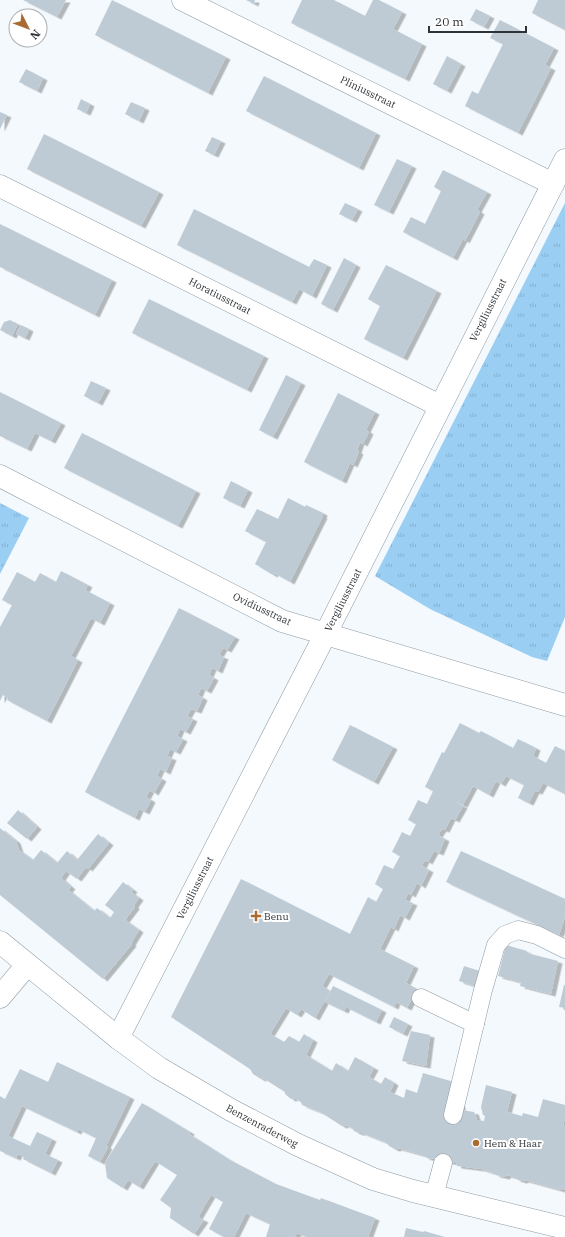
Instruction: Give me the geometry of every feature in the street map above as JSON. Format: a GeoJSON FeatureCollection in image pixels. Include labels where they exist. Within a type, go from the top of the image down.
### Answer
{"type":"FeatureCollection","features":[{"type":"Feature","properties":{"kind":"street","name":"Pliniusstraat"},"geometry":{"type":"LineString","coordinates":[[183,0],[553,184]]}},
{"type":"Feature","properties":{"kind":"street","name":"Vergiliusstraat"},"geometry":{"type":"LineString","coordinates":[[118,1038],[325,635],[565,160]]}},
{"type":"Feature","properties":{"kind":"street","name":"Horatiusstraat"},"geometry":{"type":"LineString","coordinates":[[0,186],[440,406]]}},
{"type":"Feature","properties":{"kind":"street","name":"Ovidiusstraat"},"geometry":{"type":"LineString","coordinates":[[0,476],[282,621],[325,635],[565,703]]}},
{"type":"Feature","properties":{"kind":"street","name":"Benzenraderweg"},"geometry":{"type":"LineString","coordinates":[[0,942],[118,1038],[159,1068],[298,1146],[373,1179],[434,1196],[565,1228]]}},
{"type":"Feature","properties":{"kind":"street"},"geometry":{"type":"LineString","coordinates":[[0,997],[27,965]]}},
{"type":"Feature","properties":{"kind":"lane"},"geometry":{"type":"LineString","coordinates":[[453,1115],[483,990],[496,945],[504,935],[518,930],[537,935],[565,949]]}},
{"type":"Feature","properties":{"kind":"lane"},"geometry":{"type":"LineString","coordinates":[[421,998],[475,1024]]}},
{"type":"Feature","properties":{"kind":"lane"},"geometry":{"type":"LineString","coordinates":[[434,1196],[443,1164]]}},
{"type":"Feature","properties":{"kind":"green space"},"geometry":{"type":"Polygon","coordinates":[[[565,203],[565,617],[547,661],[532,657],[430,609],[375,576],[565,203]]]}},
{"type":"Feature","properties":{"kind":"green space"},"geometry":{"type":"Polygon","coordinates":[[[0,503],[29,518],[0,574],[0,503]]]}},
{"type":"Feature","properties":{"kind":"building"},"geometry":{"type":"Polygon","coordinates":[[[23,0],[66,0],[57,17],[48,12],[48,8],[39,8],[23,0]]]}},
{"type":"Feature","properties":{"kind":"building"},"geometry":{"type":"Polygon","coordinates":[[[112,0],[226,57],[208,93],[95,35],[112,0]]]}},
{"type":"Feature","properties":{"kind":"building"},"geometry":{"type":"Polygon","coordinates":[[[246,0],[255,0],[254,4],[246,0]]]}},
{"type":"Feature","properties":{"kind":"building"},"geometry":{"type":"Polygon","coordinates":[[[302,0],[334,0],[365,16],[373,0],[379,0],[402,12],[393,29],[422,44],[405,79],[291,23],[302,0]]]}},
{"type":"Feature","properties":{"kind":"building"},"geometry":{"type":"Polygon","coordinates":[[[538,0],[565,0],[565,30],[532,13],[538,0]]]}},
{"type":"Feature","properties":{"kind":"building"},"geometry":{"type":"Polygon","coordinates":[[[476,9],[490,16],[484,27],[470,20],[476,9]]]}},
{"type":"Feature","properties":{"kind":"building"},"geometry":{"type":"Polygon","coordinates":[[[500,20],[554,48],[545,65],[551,68],[518,133],[465,106],[472,91],[478,94],[503,44],[490,38],[500,20]]]}},
{"type":"Feature","properties":{"kind":"building"},"geometry":{"type":"Polygon","coordinates":[[[447,56],[461,64],[447,91],[433,84],[447,56]]]}},
{"type":"Feature","properties":{"kind":"building"},"geometry":{"type":"Polygon","coordinates":[[[26,69],[43,78],[37,91],[19,82],[26,69]]]}},
{"type":"Feature","properties":{"kind":"building"},"geometry":{"type":"Polygon","coordinates":[[[264,76],[376,133],[359,168],[246,111],[264,76]]]}},
{"type":"Feature","properties":{"kind":"building"},"geometry":{"type":"Polygon","coordinates":[[[81,99],[90,104],[86,113],[77,109],[81,99]]]}},
{"type":"Feature","properties":{"kind":"building"},"geometry":{"type":"Polygon","coordinates":[[[131,102],[145,108],[139,121],[125,114],[131,102]]]}},
{"type":"Feature","properties":{"kind":"building"},"geometry":{"type":"Polygon","coordinates":[[[0,112],[7,115],[0,129],[0,112]]]}},
{"type":"Feature","properties":{"kind":"building"},"geometry":{"type":"Polygon","coordinates":[[[44,134],[159,192],[141,226],[27,169],[44,134]]]}},
{"type":"Feature","properties":{"kind":"building"},"geometry":{"type":"Polygon","coordinates":[[[212,137],[221,141],[214,155],[205,151],[212,137]]]}},
{"type":"Feature","properties":{"kind":"building"},"geometry":{"type":"Polygon","coordinates":[[[397,159],[412,166],[389,212],[374,205],[397,159]]]}},
{"type":"Feature","properties":{"kind":"building"},"geometry":{"type":"Polygon","coordinates":[[[443,170],[487,192],[477,210],[480,212],[465,241],[463,239],[453,258],[403,232],[411,217],[425,224],[441,191],[434,187],[443,170]]]}},
{"type":"Feature","properties":{"kind":"building"},"geometry":{"type":"Polygon","coordinates":[[[345,203],[358,209],[352,220],[339,214],[345,203]]]}},
{"type":"Feature","properties":{"kind":"building"},"geometry":{"type":"Polygon","coordinates":[[[194,209],[309,267],[314,259],[327,265],[312,296],[299,289],[292,302],[177,245],[194,209]]]}},
{"type":"Feature","properties":{"kind":"building"},"geometry":{"type":"Polygon","coordinates":[[[0,224],[112,280],[95,315],[0,267],[0,224]]]}},
{"type":"Feature","properties":{"kind":"building"},"geometry":{"type":"Polygon","coordinates":[[[344,258],[356,265],[333,310],[321,304],[344,258]]]}},
{"type":"Feature","properties":{"kind":"building"},"geometry":{"type":"Polygon","coordinates":[[[386,265],[437,291],[403,358],[364,339],[380,306],[368,299],[386,265]]]}},
{"type":"Feature","properties":{"kind":"building"},"geometry":{"type":"Polygon","coordinates":[[[149,299],[264,356],[247,390],[132,333],[149,299]]]}},
{"type":"Feature","properties":{"kind":"building"},"geometry":{"type":"Polygon","coordinates":[[[10,320],[18,324],[12,336],[0,330],[4,322],[10,320]]]}},
{"type":"Feature","properties":{"kind":"building"},"geometry":{"type":"Polygon","coordinates":[[[21,325],[29,329],[25,338],[16,334],[21,325]]]}},
{"type":"Feature","properties":{"kind":"building"},"geometry":{"type":"Polygon","coordinates":[[[286,375],[301,383],[273,437],[259,430],[286,375]]]}},
{"type":"Feature","properties":{"kind":"building"},"geometry":{"type":"Polygon","coordinates":[[[91,381],[106,388],[98,403],[84,396],[91,381]]]}},
{"type":"Feature","properties":{"kind":"building"},"geometry":{"type":"Polygon","coordinates":[[[0,392],[61,423],[51,441],[35,433],[27,449],[0,436],[0,392]]]}},
{"type":"Feature","properties":{"kind":"building"},"geometry":{"type":"Polygon","coordinates":[[[338,393],[375,412],[366,430],[369,432],[363,444],[360,442],[357,451],[359,452],[353,465],[350,463],[342,481],[304,462],[338,393]]]}},
{"type":"Feature","properties":{"kind":"building"},"geometry":{"type":"Polygon","coordinates":[[[82,433],[196,491],[178,526],[64,468],[82,433]]]}},
{"type":"Feature","properties":{"kind":"building"},"geometry":{"type":"Polygon","coordinates":[[[231,481],[248,490],[240,506],[223,498],[231,481]]]}},
{"type":"Feature","properties":{"kind":"building"},"geometry":{"type":"Polygon","coordinates":[[[288,498],[305,507],[306,505],[323,513],[323,516],[290,582],[274,573],[273,575],[255,564],[266,542],[245,531],[257,509],[278,519],[288,498]]]}},
{"type":"Feature","properties":{"kind":"building"},"geometry":{"type":"Polygon","coordinates":[[[61,571],[88,585],[85,590],[110,603],[100,623],[91,618],[71,656],[78,660],[47,721],[7,700],[8,698],[3,695],[0,701],[0,627],[12,605],[2,600],[17,572],[35,582],[40,573],[56,582],[61,571]]]}},
{"type":"Feature","properties":{"kind":"building"},"geometry":{"type":"Polygon","coordinates":[[[179,608],[235,637],[227,650],[223,648],[219,655],[224,657],[218,671],[212,668],[209,675],[214,678],[207,691],[201,688],[198,695],[203,698],[197,711],[191,709],[187,716],[193,719],[186,732],[180,729],[177,736],[183,739],[176,752],[170,749],[167,756],[172,758],[166,772],[160,769],[157,776],[162,779],[154,793],[150,790],[146,797],[151,800],[145,812],[139,809],[135,818],[85,792],[179,608]]]}},
{"type":"Feature","properties":{"kind":"building"},"geometry":{"type":"Polygon","coordinates":[[[460,723],[479,733],[481,731],[513,748],[518,739],[536,748],[533,756],[546,763],[555,746],[565,751],[565,794],[543,783],[538,792],[535,791],[529,803],[518,798],[524,785],[506,776],[501,784],[496,781],[489,795],[473,786],[463,805],[451,800],[463,806],[455,820],[451,818],[445,830],[442,829],[438,835],[445,839],[439,853],[434,851],[428,862],[425,860],[422,866],[429,870],[421,886],[417,883],[411,895],[408,893],[405,900],[413,903],[405,918],[400,915],[394,929],[391,927],[380,949],[414,966],[406,983],[417,989],[407,1008],[396,1002],[394,1007],[329,974],[322,986],[330,991],[315,1018],[301,1009],[297,1015],[286,1008],[270,1034],[284,1042],[289,1036],[299,1042],[304,1034],[313,1040],[306,1055],[332,1071],[336,1063],[348,1071],[355,1057],[374,1068],[369,1077],[381,1084],[385,1077],[394,1083],[390,1092],[404,1098],[406,1089],[417,1093],[423,1073],[454,1082],[462,1110],[474,1112],[477,1120],[484,1121],[485,1116],[483,1115],[481,1107],[486,1085],[512,1092],[507,1112],[522,1116],[523,1113],[538,1117],[543,1099],[565,1105],[565,1118],[563,1125],[565,1125],[565,1190],[525,1180],[522,1181],[507,1175],[505,1177],[496,1175],[481,1169],[457,1166],[456,1163],[433,1158],[431,1159],[423,1155],[398,1148],[395,1149],[387,1143],[354,1131],[352,1128],[345,1125],[342,1126],[322,1113],[302,1105],[301,1102],[294,1098],[291,1099],[285,1094],[285,1092],[263,1078],[261,1079],[253,1074],[250,1069],[171,1017],[241,879],[350,934],[368,897],[376,902],[383,889],[375,884],[384,865],[393,869],[400,856],[392,852],[402,832],[410,836],[416,824],[408,820],[418,800],[427,804],[433,791],[425,787],[442,752],[444,753],[460,723]]]}},
{"type":"Feature","properties":{"kind":"building"},"geometry":{"type":"Polygon","coordinates":[[[350,725],[393,747],[374,782],[332,760],[350,725]]]}},
{"type":"Feature","properties":{"kind":"building"},"geometry":{"type":"Polygon","coordinates":[[[18,810],[37,827],[27,839],[7,823],[18,810]]]}},
{"type":"Feature","properties":{"kind":"building"},"geometry":{"type":"Polygon","coordinates":[[[0,828],[16,841],[19,850],[33,860],[41,850],[57,863],[67,851],[77,860],[98,834],[109,843],[88,869],[86,867],[77,879],[66,871],[61,878],[71,887],[68,890],[94,911],[97,908],[110,918],[114,912],[105,905],[123,882],[133,890],[131,892],[139,898],[134,905],[135,907],[125,920],[139,930],[131,943],[132,944],[103,979],[0,895],[0,828]]]}},
{"type":"Feature","properties":{"kind":"building"},"geometry":{"type":"Polygon","coordinates":[[[461,851],[565,899],[565,917],[559,935],[446,882],[461,851]]]}},
{"type":"Feature","properties":{"kind":"building"},"geometry":{"type":"Polygon","coordinates":[[[506,945],[527,951],[527,953],[558,961],[551,994],[520,986],[521,982],[498,976],[506,945]]]}},
{"type":"Feature","properties":{"kind":"building"},"geometry":{"type":"Polygon","coordinates":[[[464,966],[480,971],[475,986],[459,981],[464,966]]]}},
{"type":"Feature","properties":{"kind":"building"},"geometry":{"type":"Polygon","coordinates":[[[565,985],[565,1008],[559,1007],[565,985]]]}},
{"type":"Feature","properties":{"kind":"building"},"geometry":{"type":"Polygon","coordinates":[[[333,986],[382,1010],[376,1022],[346,1007],[344,1011],[325,1002],[333,986]]]}},
{"type":"Feature","properties":{"kind":"building"},"geometry":{"type":"Polygon","coordinates":[[[394,1017],[408,1024],[403,1034],[389,1027],[394,1017]]]}},
{"type":"Feature","properties":{"kind":"building"},"geometry":{"type":"Polygon","coordinates":[[[411,1031],[430,1035],[426,1066],[402,1061],[411,1031]]]}},
{"type":"Feature","properties":{"kind":"building"},"geometry":{"type":"Polygon","coordinates":[[[57,1062],[130,1097],[106,1146],[108,1147],[100,1162],[88,1156],[96,1138],[78,1129],[77,1132],[22,1106],[8,1136],[30,1146],[37,1132],[52,1139],[45,1154],[58,1160],[51,1173],[23,1159],[24,1157],[18,1154],[16,1158],[0,1151],[0,1096],[5,1099],[20,1069],[48,1082],[57,1062]]]}},
{"type":"Feature","properties":{"kind":"building"},"geometry":{"type":"Polygon","coordinates":[[[142,1103],[190,1132],[189,1134],[230,1160],[276,1184],[320,1200],[321,1198],[375,1218],[368,1237],[307,1237],[297,1233],[295,1237],[266,1237],[270,1224],[246,1213],[234,1237],[224,1237],[209,1229],[223,1202],[211,1195],[198,1217],[204,1220],[194,1234],[170,1218],[171,1208],[160,1200],[177,1175],[155,1161],[139,1187],[128,1180],[123,1188],[107,1178],[105,1163],[142,1103]]]}},
{"type":"Feature","properties":{"kind":"building"},"geometry":{"type":"Polygon","coordinates":[[[406,1228],[424,1231],[445,1237],[404,1237],[406,1228]]]}},
{"type":"Feature","properties":{"kind":"place","name":"Benu"},"geometry":{"type":"Point","coordinates":[256,916]}},
{"type":"Feature","properties":{"kind":"place","name":"Hem & Haar"},"geometry":{"type":"Point","coordinates":[476,1143]}}]}
